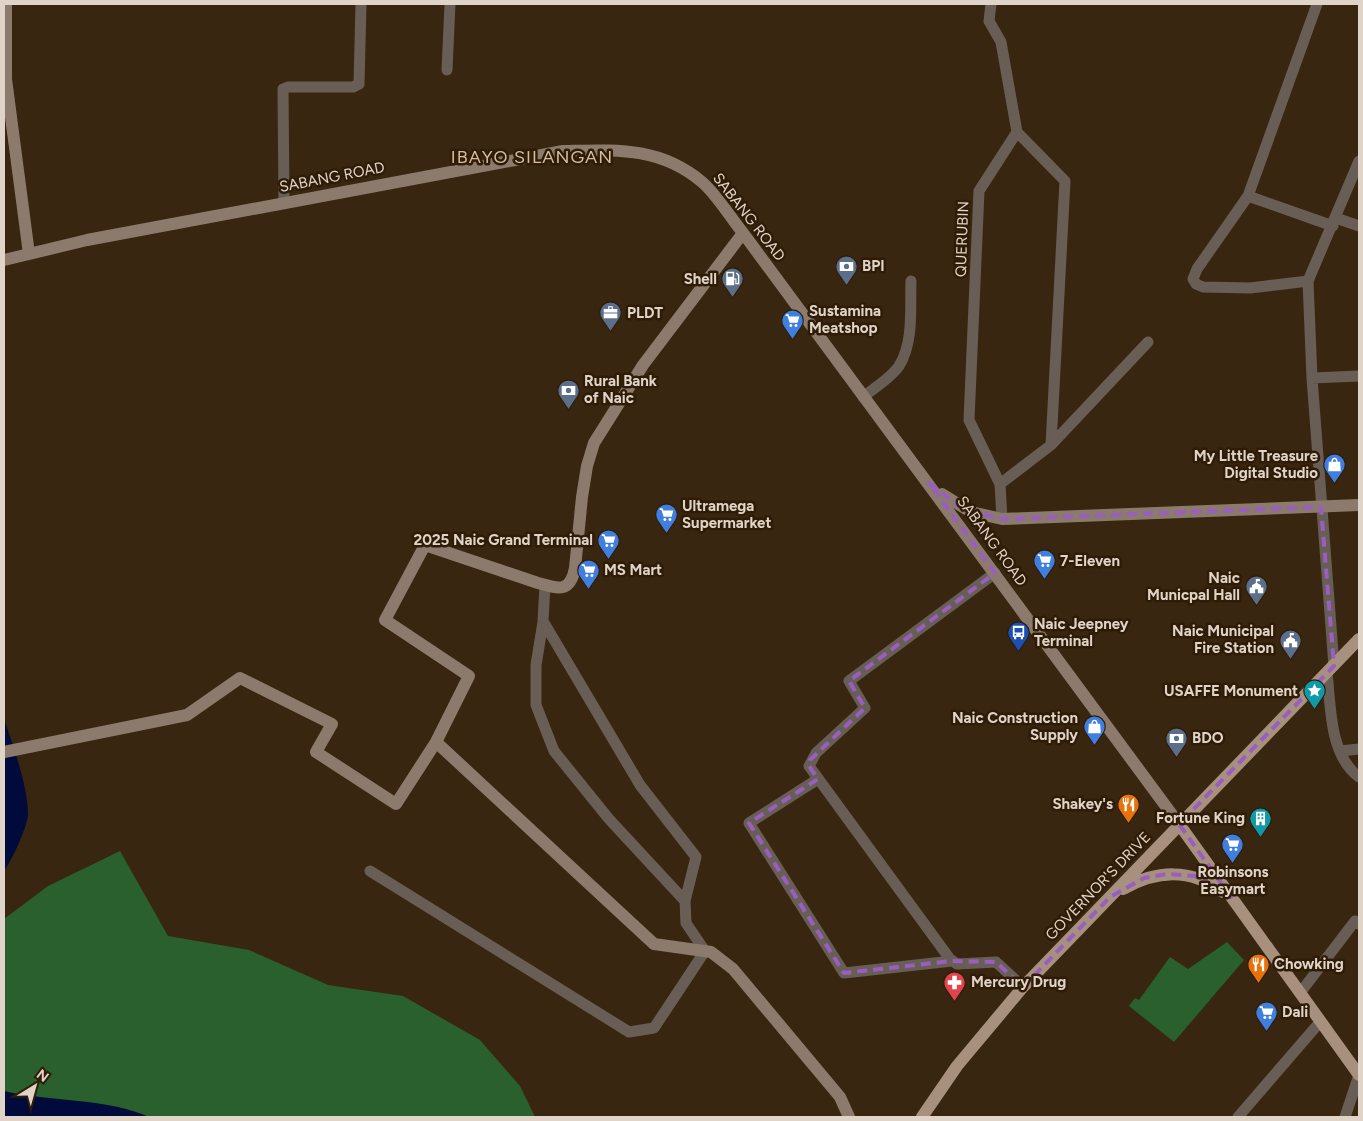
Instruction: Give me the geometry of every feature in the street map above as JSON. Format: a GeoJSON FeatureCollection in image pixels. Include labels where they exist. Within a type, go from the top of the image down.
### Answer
{"type":"FeatureCollection","features":[{"type":"Feature","properties":{"kind":"main road","name":"GOVERNOR'S DRIVE"},"geometry":{"type":"LineString","coordinates":[[922,1117],[957,1066],[1023,987],[1330,670],[1354,650],[1359,639]]}},
{"type":"Feature","properties":{"kind":"main road"},"geometry":{"type":"LineString","coordinates":[[1180,824],[1230,897],[1359,1075]]}},
{"type":"Feature","properties":{"kind":"main road"},"geometry":{"type":"LineString","coordinates":[[1110,897],[1144,878],[1166,874],[1195,876],[1208,882],[1230,897]]}},
{"type":"Feature","properties":{"kind":"street"},"geometry":{"type":"LineString","coordinates":[[6,4],[6,79],[30,254]]}},
{"type":"Feature","properties":{"kind":"street"},"geometry":{"type":"LineString","coordinates":[[284,202],[283,89],[288,87],[353,87],[359,84],[362,4]]}},
{"type":"Feature","properties":{"kind":"street"},"geometry":{"type":"LineString","coordinates":[[447,70],[450,4]]}},
{"type":"Feature","properties":{"kind":"street"},"geometry":{"type":"LineString","coordinates":[[991,4],[989,21],[1001,42],[1017,132],[1065,181],[1051,446]]}},
{"type":"Feature","properties":{"kind":"street"},"geometry":{"type":"LineString","coordinates":[[1308,281],[1250,288],[1203,287],[1196,284],[1193,279],[1248,196],[1317,4]]}},
{"type":"Feature","properties":{"kind":"street","name":"QUERUBIN"},"geometry":{"type":"LineString","coordinates":[[1000,484],[969,420],[979,191],[1017,132]]}},
{"type":"Feature","properties":{"kind":"street","name":"SABANG ROAD"},"geometry":{"type":"LineString","coordinates":[[4,260],[284,202],[563,151],[625,149],[664,159],[702,182],[743,233],[1180,824]]}},
{"type":"Feature","properties":{"kind":"street"},"geometry":{"type":"LineString","coordinates":[[1359,161],[1356,178],[1308,281],[1333,730],[1340,751],[1353,772],[1359,777]]}},
{"type":"Feature","properties":{"kind":"street"},"geometry":{"type":"LineString","coordinates":[[1248,196],[1335,222],[1359,226]]}},
{"type":"Feature","properties":{"kind":"street"},"geometry":{"type":"LineString","coordinates":[[4,752],[187,715],[240,678],[332,724],[316,752],[396,804],[436,742],[469,676],[385,620],[425,545],[545,585],[558,588],[566,586],[573,579],[587,466],[594,443],[643,365],[743,233]]}},
{"type":"Feature","properties":{"kind":"street"},"geometry":{"type":"LineString","coordinates":[[863,397],[898,368],[905,353],[909,334],[911,281]]}},
{"type":"Feature","properties":{"kind":"street"},"geometry":{"type":"LineString","coordinates":[[1002,520],[1000,484],[1051,446],[1148,342]]}},
{"type":"Feature","properties":{"kind":"street"},"geometry":{"type":"LineString","coordinates":[[1312,378],[1359,376]]}},
{"type":"Feature","properties":{"kind":"street"},"geometry":{"type":"LineString","coordinates":[[929,483],[962,508],[1002,520],[1359,505]]}},
{"type":"Feature","properties":{"kind":"street"},"geometry":{"type":"LineString","coordinates":[[995,573],[849,681],[865,708],[810,760],[809,766],[865,845],[952,961],[957,964],[996,962],[1023,987]]}},
{"type":"Feature","properties":{"kind":"street"},"geometry":{"type":"LineString","coordinates":[[545,585],[543,622],[536,665],[536,705],[554,751],[609,819],[685,901]]}},
{"type":"Feature","properties":{"kind":"street"},"geometry":{"type":"LineString","coordinates":[[543,622],[640,785],[696,857],[685,901],[686,923],[705,951]]}},
{"type":"Feature","properties":{"kind":"street"},"geometry":{"type":"LineString","coordinates":[[436,742],[654,944],[712,952],[733,969],[840,1097],[849,1117]]}},
{"type":"Feature","properties":{"kind":"street"},"geometry":{"type":"LineString","coordinates":[[1340,751],[1359,749]]}},
{"type":"Feature","properties":{"kind":"street"},"geometry":{"type":"LineString","coordinates":[[818,779],[749,823],[844,973],[952,961]]}},
{"type":"Feature","properties":{"kind":"street"},"geometry":{"type":"LineString","coordinates":[[370,870],[629,1032],[654,1028],[705,951]]}},
{"type":"Feature","properties":{"kind":"street"},"geometry":{"type":"LineString","coordinates":[[1300,993],[1355,921],[1359,924]]}},
{"type":"Feature","properties":{"kind":"street"},"geometry":{"type":"LineString","coordinates":[[1238,1117],[1320,1022]]}},
{"type":"Feature","properties":{"kind":"street"},"geometry":{"type":"LineString","coordinates":[[1345,1117],[1359,1075]]}},
{"type":"Feature","properties":{"kind":"highlighted area"},"geometry":{"type":"Polygon","coordinates":[[[929,483],[962,508],[1002,519],[1321,507],[1334,666],[1179,824],[1231,897],[1195,876],[1167,874],[1144,878],[1110,897],[1023,987],[996,962],[952,961],[844,973],[749,823],[818,779],[809,766],[810,760],[865,708],[849,681],[995,573],[929,483]]]}},
{"type":"Feature","properties":{"kind":"green space"},"geometry":{"type":"Polygon","coordinates":[[[120,851],[168,936],[249,950],[328,985],[403,996],[480,1040],[520,1086],[535,1117],[149,1117],[81,1102],[25,1096],[4,1091],[4,919],[48,886],[120,851]]]}},
{"type":"Feature","properties":{"kind":"green space"},"geometry":{"type":"Polygon","coordinates":[[[1227,942],[1244,960],[1174,1042],[1129,1006],[1135,998],[1139,1000],[1170,957],[1188,969],[1227,942]]]}},
{"type":"Feature","properties":{"kind":"shaded area"},"geometry":{"type":"Polygon","coordinates":[[[4,719],[23,779],[28,814],[19,844],[4,871],[4,719]]]}},
{"type":"Feature","properties":{"kind":"shaded area"},"geometry":{"type":"Polygon","coordinates":[[[4,1091],[115,1106],[149,1117],[4,1117],[4,1091]]]}},
{"type":"Feature","properties":{"kind":"place","name":"BPI"},"geometry":{"type":"Point","coordinates":[846,285]}},
{"type":"Feature","properties":{"kind":"place","name":"Shell"},"geometry":{"type":"Point","coordinates":[733,298]}},
{"type":"Feature","properties":{"kind":"place","name":"PLDT"},"geometry":{"type":"Point","coordinates":[611,332]}},
{"type":"Feature","properties":{"kind":"place","name":"Sustamina Meatshop"},"geometry":{"type":"Point","coordinates":[793,339]}},
{"type":"Feature","properties":{"kind":"place","name":"Rural Bank of Naic"},"geometry":{"type":"Point","coordinates":[568,409]}},
{"type":"Feature","properties":{"kind":"place","name":"My Little Treasure Digital Studio"},"geometry":{"type":"Point","coordinates":[1334,484]}},
{"type":"Feature","properties":{"kind":"place","name":"Ultramega Supermarket"},"geometry":{"type":"Point","coordinates":[666,534]}},
{"type":"Feature","properties":{"kind":"place","name":"2025 Naic Grand Terminal"},"geometry":{"type":"Point","coordinates":[609,559]}},
{"type":"Feature","properties":{"kind":"place","name":"7-Eleven"},"geometry":{"type":"Point","coordinates":[1044,580]}},
{"type":"Feature","properties":{"kind":"place","name":"MS Mart"},"geometry":{"type":"Point","coordinates":[588,589]}},
{"type":"Feature","properties":{"kind":"place","name":"Naic Municpal Hall"},"geometry":{"type":"Point","coordinates":[1256,606]}},
{"type":"Feature","properties":{"kind":"place","name":"Naic Jeepney Terminal"},"geometry":{"type":"Point","coordinates":[1018,652]}},
{"type":"Feature","properties":{"kind":"place","name":"Naic Municipal Fire Station"},"geometry":{"type":"Point","coordinates":[1290,659]}},
{"type":"Feature","properties":{"kind":"place","name":"USAFFE Monument"},"geometry":{"type":"Point","coordinates":[1314,710]}},
{"type":"Feature","properties":{"kind":"place","name":"Naic Construction Supply"},"geometry":{"type":"Point","coordinates":[1094,746]}},
{"type":"Feature","properties":{"kind":"place","name":"BDO"},"geometry":{"type":"Point","coordinates":[1176,757]}},
{"type":"Feature","properties":{"kind":"place","name":"Shakey's"},"geometry":{"type":"Point","coordinates":[1129,823]}},
{"type":"Feature","properties":{"kind":"place","name":"Fortune King"},"geometry":{"type":"Point","coordinates":[1261,837]}},
{"type":"Feature","properties":{"kind":"place","name":"Robinsons Easymart"},"geometry":{"type":"Point","coordinates":[1233,863]}},
{"type":"Feature","properties":{"kind":"place","name":"Chowking"},"geometry":{"type":"Point","coordinates":[1258,983]}},
{"type":"Feature","properties":{"kind":"place","name":"Mercury Drug"},"geometry":{"type":"Point","coordinates":[955,1001]}},
{"type":"Feature","properties":{"kind":"place","name":"Dali"},"geometry":{"type":"Point","coordinates":[1266,1031]}},
{"type":"Feature","properties":{"kind":"district","name":"IBAYO SILANGAN"},"geometry":{"type":"Point","coordinates":[532,157]}}]}
